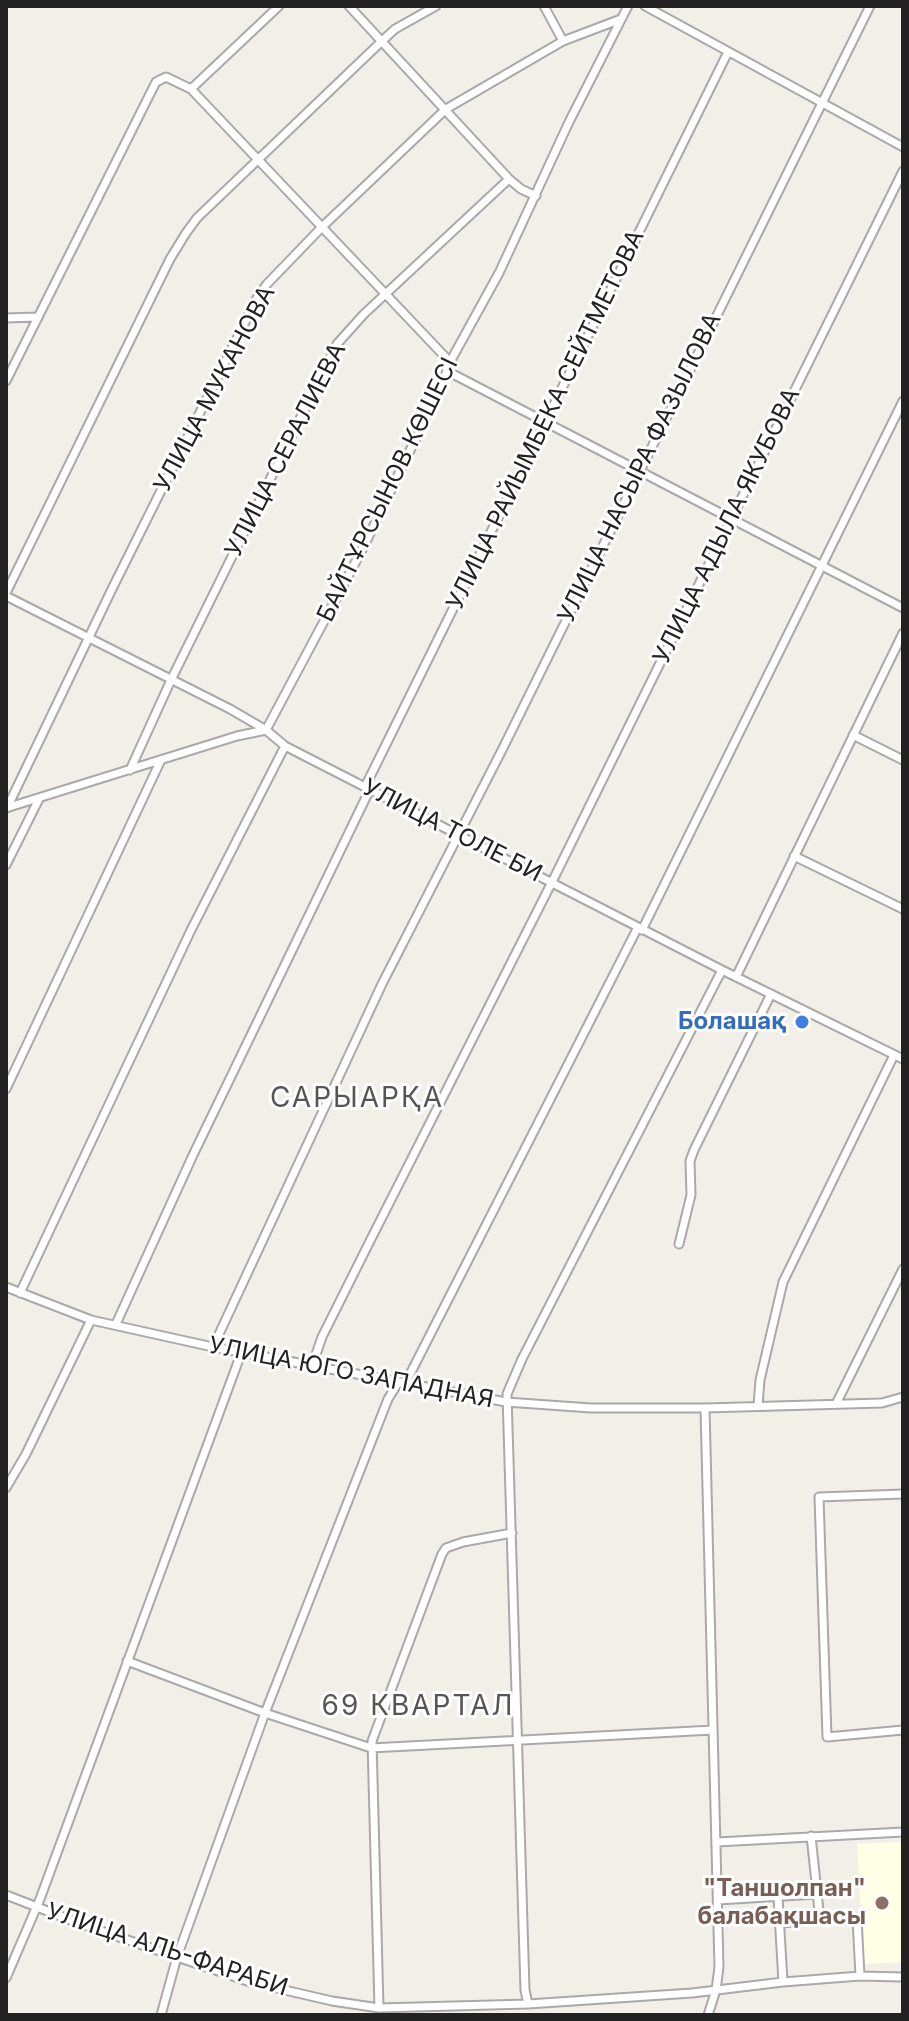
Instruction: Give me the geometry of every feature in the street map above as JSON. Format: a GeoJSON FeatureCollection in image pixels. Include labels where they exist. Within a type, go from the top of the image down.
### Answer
{"type":"FeatureCollection","features":[{"type":"Feature","properties":{"kind":"street"},"geometry":{"type":"LineString","coordinates":[[191,89],[279,6]]}},
{"type":"Feature","properties":{"kind":"street"},"geometry":{"type":"LineString","coordinates":[[349,6],[509,179],[536,196]]}},
{"type":"Feature","properties":{"kind":"street"},"geometry":{"type":"LineString","coordinates":[[6,594],[170,259],[197,218],[395,29],[436,6]]}},
{"type":"Feature","properties":{"kind":"street"},"geometry":{"type":"LineString","coordinates":[[544,6],[563,41]]}},
{"type":"Feature","properties":{"kind":"street","name":"БАЙТҰРСЫНОВ КӨШЕСІ"},"geometry":{"type":"LineString","coordinates":[[266,730],[363,548],[628,6]]}},
{"type":"Feature","properties":{"kind":"street"},"geometry":{"type":"LineString","coordinates":[[645,6],[903,147]]}},
{"type":"Feature","properties":{"kind":"street","name":"УЛИЦА НАСЫРА ФАЗЫЛОВА"},"geometry":{"type":"LineString","coordinates":[[213,1347],[382,984],[870,6]]}},
{"type":"Feature","properties":{"kind":"street","name":"УЛИЦА МУКАНОВА"},"geometry":{"type":"LineString","coordinates":[[6,808],[257,298],[275,274],[446,109],[563,41],[621,19]]}},
{"type":"Feature","properties":{"kind":"street","name":"УЛИЦА РАЙЫМБЕКА СЕЙТМЕТОВА"},"geometry":{"type":"LineString","coordinates":[[116,1324],[367,788],[728,52]]}},
{"type":"Feature","properties":{"kind":"street"},"geometry":{"type":"LineString","coordinates":[[6,381],[156,82],[166,77],[191,89],[386,295],[449,367],[544,424],[903,608]]}},
{"type":"Feature","properties":{"kind":"street","name":"УЛИЦА АДЫЛА ЯКУБОВА"},"geometry":{"type":"LineString","coordinates":[[312,1366],[322,1337],[552,882],[903,171]]}},
{"type":"Feature","properties":{"kind":"street","name":"УЛИЦА СЕРАЛИЕВА"},"geometry":{"type":"LineString","coordinates":[[130,770],[171,680],[337,344],[509,179]]}},
{"type":"Feature","properties":{"kind":"street"},"geometry":{"type":"LineString","coordinates":[[6,318],[37,317]]}},
{"type":"Feature","properties":{"kind":"street"},"geometry":{"type":"LineString","coordinates":[[161,2015],[177,1957],[265,1713],[388,1399],[402,1384],[640,928],[903,401]]}},
{"type":"Feature","properties":{"kind":"street","name":"УЛИЦА ТОЛЕ БИ"},"geometry":{"type":"LineString","coordinates":[[6,594],[230,709],[266,730],[285,746],[903,1059]]}},
{"type":"Feature","properties":{"kind":"street"},"geometry":{"type":"LineString","coordinates":[[736,977],[903,633]]}},
{"type":"Feature","properties":{"kind":"street"},"geometry":{"type":"LineString","coordinates":[[6,808],[237,736],[266,730]]}},
{"type":"Feature","properties":{"kind":"street"},"geometry":{"type":"LineString","coordinates":[[853,735],[903,760]]}},
{"type":"Feature","properties":{"kind":"street"},"geometry":{"type":"LineString","coordinates":[[20,1293],[184,944],[285,746]]}},
{"type":"Feature","properties":{"kind":"street"},"geometry":{"type":"LineString","coordinates":[[6,1089],[160,762]]}},
{"type":"Feature","properties":{"kind":"street"},"geometry":{"type":"LineString","coordinates":[[6,865],[39,799]]}},
{"type":"Feature","properties":{"kind":"street"},"geometry":{"type":"LineString","coordinates":[[794,856],[903,909]]}},
{"type":"Feature","properties":{"kind":"street"},"geometry":{"type":"LineString","coordinates":[[528,2004],[525,1990],[506,1402],[522,1359],[722,970]]}},
{"type":"Feature","properties":{"kind":"street"},"geometry":{"type":"LineString","coordinates":[[679,1244],[691,1195],[690,1161],[694,1150],[771,994]]}},
{"type":"Feature","properties":{"kind":"street"},"geometry":{"type":"LineString","coordinates":[[758,1406],[760,1380],[783,1282],[894,1055]]}},
{"type":"Feature","properties":{"kind":"street"},"geometry":{"type":"LineString","coordinates":[[836,1404],[903,1269]]}},
{"type":"Feature","properties":{"kind":"street","name":"УЛИЦА ЮГО ЗАПАДНАЯ"},"geometry":{"type":"LineString","coordinates":[[6,1287],[91,1320],[213,1347],[506,1402],[591,1408],[705,1408],[882,1403],[903,1397]]}},
{"type":"Feature","properties":{"kind":"street"},"geometry":{"type":"LineString","coordinates":[[6,1488],[26,1454],[91,1320]]}},
{"type":"Feature","properties":{"kind":"street"},"geometry":{"type":"LineString","coordinates":[[6,1978],[242,1351]]}},
{"type":"Feature","properties":{"kind":"street"},"geometry":{"type":"LineString","coordinates":[[705,1408],[718,1900],[716,1990],[708,2015]]}},
{"type":"Feature","properties":{"kind":"street"},"geometry":{"type":"LineString","coordinates":[[903,1494],[819,1497],[827,1737],[903,1730]]}},
{"type":"Feature","properties":{"kind":"street"},"geometry":{"type":"LineString","coordinates":[[379,2008],[371,1748],[391,1684],[442,1554],[454,1545],[512,1533]]}},
{"type":"Feature","properties":{"kind":"street"},"geometry":{"type":"LineString","coordinates":[[127,1661],[265,1713],[371,1748],[713,1730]]}},
{"type":"Feature","properties":{"kind":"street"},"geometry":{"type":"LineString","coordinates":[[717,1842],[903,1832]]}},
{"type":"Feature","properties":{"kind":"street"},"geometry":{"type":"LineString","coordinates":[[811,1836],[820,1920]]}},
{"type":"Feature","properties":{"kind":"street"},"geometry":{"type":"LineString","coordinates":[[718,1900],[816,1894]]}},
{"type":"Feature","properties":{"kind":"street","name":"УЛИЦА АЛЬ-ФАРАБИ"},"geometry":{"type":"LineString","coordinates":[[6,1895],[250,1982],[332,2001],[379,2008],[528,2004],[860,1976],[903,1977]]}},
{"type":"Feature","properties":{"kind":"street"},"geometry":{"type":"LineString","coordinates":[[778,1897],[783,1982]]}},
{"type":"Feature","properties":{"kind":"street"},"geometry":{"type":"LineString","coordinates":[[780,1923],[857,1918],[860,1976]]}},
{"type":"Feature","properties":{"kind":"shaded area","name":"\"Таншолпан\" балабақшасы"},"geometry":{"type":"Polygon","coordinates":[[[903,1842],[903,1962],[864,1964],[857,1844],[903,1842]]]}},
{"type":"Feature","properties":{"kind":"place","name":"Болашақ"},"geometry":{"type":"Point","coordinates":[802,1022]}},
{"type":"Feature","properties":{"kind":"place","name":"\"Таншолпан\" балабақшасы"},"geometry":{"type":"Point","coordinates":[882,1903]}},
{"type":"Feature","properties":{"kind":"district","name":"САРЫАРҚА"},"geometry":{"type":"Point","coordinates":[357,1099]}},
{"type":"Feature","properties":{"kind":"district","name":"69 КВАРТАЛ"},"geometry":{"type":"Point","coordinates":[418,1707]}}]}
